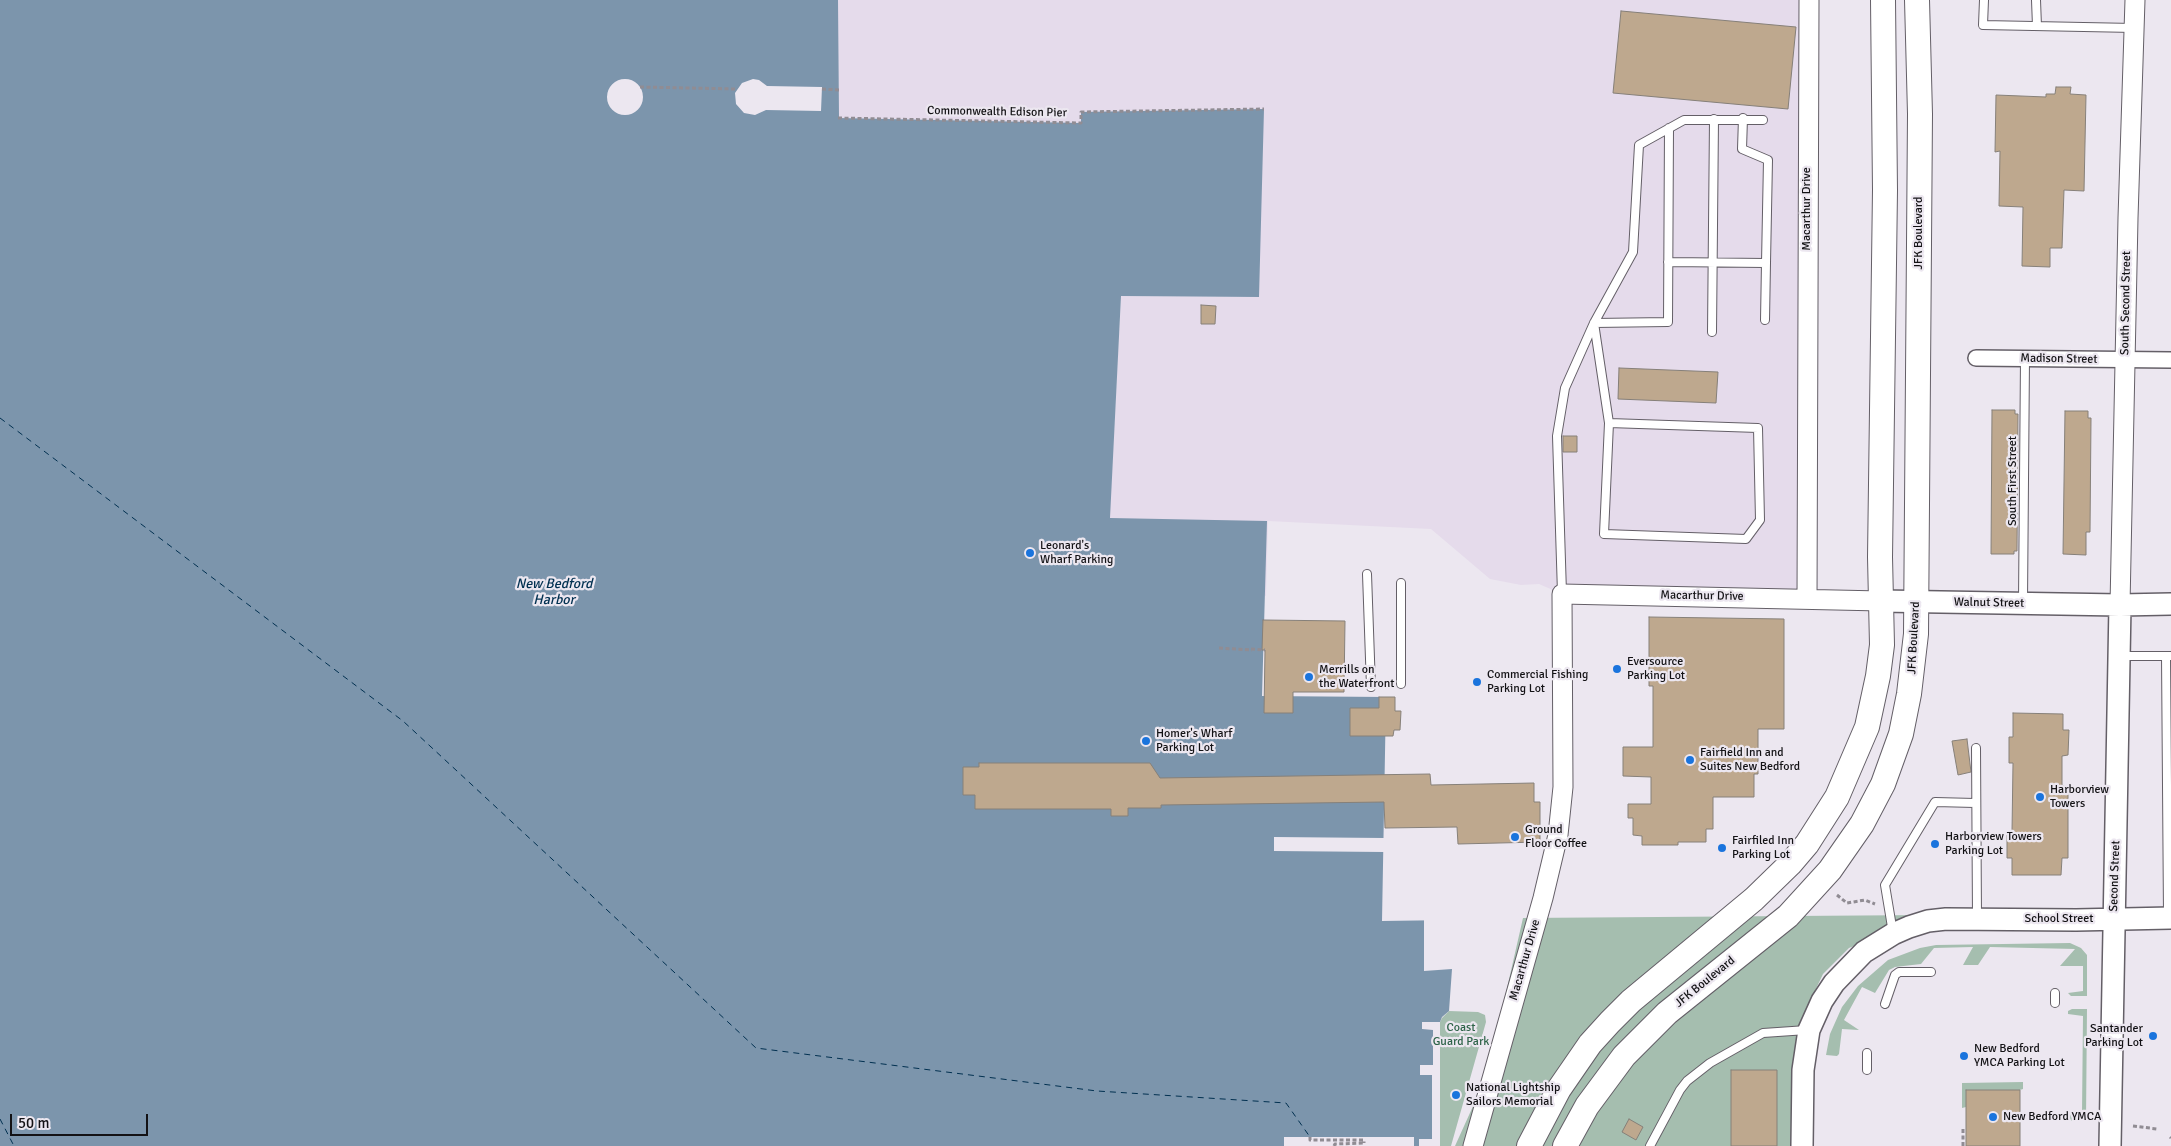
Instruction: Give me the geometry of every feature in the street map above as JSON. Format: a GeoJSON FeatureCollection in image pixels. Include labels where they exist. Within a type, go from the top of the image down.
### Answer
{"type":"FeatureCollection","features":[{"type":"Feature","properties":{"kind":"main road"},"geometry":{"type":"LineString","coordinates":[[1529,1146],[1559,1089],[1590,1044],[1610,1022],[1631,1000],[1754,900],[1790,864],[1823,820],[1849,773],[1867,727],[1882,645],[1885,190],[1883,0]]}},
{"type":"Feature","properties":{"kind":"main road","name":"JFK Boulevard"},"geometry":{"type":"LineString","coordinates":[[1566,1146],[1587,1106],[1624,1056],[1667,1013],[1788,916],[1830,870],[1862,824],[1883,784],[1905,717],[1916,647],[1917,602],[1920,123],[1917,0]]}},
{"type":"Feature","properties":{"kind":"main road","name":"Walnut Street"},"geometry":{"type":"LineString","coordinates":[[1881,601],[2023,604],[2171,604]]}},
{"type":"Feature","properties":{"kind":"main road","name":"Second Street"},"geometry":{"type":"LineString","coordinates":[[2110,1146],[2120,605]]}},
{"type":"Feature","properties":{"kind":"main road","name":"School Street"},"geometry":{"type":"LineString","coordinates":[[1802,1146],[1803,1070],[1809,1030],[1822,1001],[1847,967],[1864,952],[1893,934],[1928,921],[1977,918],[2076,920],[2169,918]]}},
{"type":"Feature","properties":{"kind":"street","name":"Macarthur Drive"},"geometry":{"type":"LineString","coordinates":[[1472,1146],[1543,898],[1558,835],[1563,787],[1562,594],[1807,598],[1809,0]]}},
{"type":"Feature","properties":{"kind":"street","name":"South Second Street"},"geometry":{"type":"LineString","coordinates":[[2120,605],[2128,218],[2135,0]]}},
{"type":"Feature","properties":{"kind":"street","name":"Madison Street"},"geometry":{"type":"LineString","coordinates":[[1976,358],[2171,360]]}},
{"type":"Feature","properties":{"kind":"street","name":"Walnut Street"},"geometry":{"type":"LineString","coordinates":[[1807,598],[1881,601]]}},
{"type":"Feature","properties":{"kind":"lane"},"geometry":{"type":"LineString","coordinates":[[1984,0],[1983,25],[2134,28]]}},
{"type":"Feature","properties":{"kind":"lane"},"geometry":{"type":"LineString","coordinates":[[2036,0],[2036,26]]}},
{"type":"Feature","properties":{"kind":"lane"},"geometry":{"type":"LineString","coordinates":[[1743,118],[1742,149],[1768,160],[1765,320]]}},
{"type":"Feature","properties":{"kind":"lane"},"geometry":{"type":"LineString","coordinates":[[1562,594],[1557,436],[1565,388],[1594,323],[1633,252],[1640,144],[1684,120],[1743,118],[1763,120]]}},
{"type":"Feature","properties":{"kind":"lane"},"geometry":{"type":"LineString","coordinates":[[1712,332],[1714,119]]}},
{"type":"Feature","properties":{"kind":"lane"},"geometry":{"type":"LineString","coordinates":[[1594,323],[1668,322],[1669,128]]}},
{"type":"Feature","properties":{"kind":"lane"},"geometry":{"type":"LineString","coordinates":[[1668,262],[1766,264]]}},
{"type":"Feature","properties":{"kind":"lane"},"geometry":{"type":"LineString","coordinates":[[1594,323],[1609,423],[1604,534],[1746,539],[1760,520],[1758,428],[1609,423]]}},
{"type":"Feature","properties":{"kind":"lane","name":"South First Street"},"geometry":{"type":"LineString","coordinates":[[2023,604],[2025,358]]}},
{"type":"Feature","properties":{"kind":"lane"},"geometry":{"type":"LineString","coordinates":[[1368,574],[1371,687]]}},
{"type":"Feature","properties":{"kind":"lane"},"geometry":{"type":"LineString","coordinates":[[1400,583],[1401,684]]}},
{"type":"Feature","properties":{"kind":"lane"},"geometry":{"type":"LineString","coordinates":[[2118,656],[2169,656],[2169,918]]}},
{"type":"Feature","properties":{"kind":"lane"},"geometry":{"type":"LineString","coordinates":[[1976,748],[1977,918]]}},
{"type":"Feature","properties":{"kind":"lane"},"geometry":{"type":"LineString","coordinates":[[1893,934],[1885,886],[1935,802],[1975,803]]}},
{"type":"Feature","properties":{"kind":"lane"},"geometry":{"type":"LineString","coordinates":[[1885,1004],[1895,975],[1898,972],[1931,972]]}},
{"type":"Feature","properties":{"kind":"lane"},"geometry":{"type":"LineString","coordinates":[[2055,1003],[2056,993]]}},
{"type":"Feature","properties":{"kind":"lane"},"geometry":{"type":"LineString","coordinates":[[1650,1146],[1680,1090],[1687,1081],[1710,1063],[1763,1033],[1809,1030]]}},
{"type":"Feature","properties":{"kind":"lane"},"geometry":{"type":"LineString","coordinates":[[1867,1052],[1867,1070]]}},
{"type":"Feature","properties":{"kind":"path"},"geometry":{"type":"LineString","coordinates":[[640,87],[737,89]]}},
{"type":"Feature","properties":{"kind":"path"},"geometry":{"type":"LineString","coordinates":[[822,89],[839,90]]}},
{"type":"Feature","properties":{"kind":"path","name":"Commonwealth Edison Pier"},"geometry":{"type":"LineString","coordinates":[[838,118],[1081,123],[1081,112],[1264,109]]}},
{"type":"Feature","properties":{"kind":"path"},"geometry":{"type":"LineString","coordinates":[[1219,648],[1265,650]]}},
{"type":"Feature","properties":{"kind":"path"},"geometry":{"type":"LineString","coordinates":[[1246,649],[1252,650]]}},
{"type":"Feature","properties":{"kind":"path"},"geometry":{"type":"LineString","coordinates":[[1837,895],[1847,903],[1865,900],[1877,906]]}},
{"type":"Feature","properties":{"kind":"path"},"geometry":{"type":"LineString","coordinates":[[2133,1126],[2157,1129]]}},
{"type":"Feature","properties":{"kind":"path"},"geometry":{"type":"LineString","coordinates":[[1963,1129],[1963,1146]]}},
{"type":"Feature","properties":{"kind":"path"},"geometry":{"type":"LineString","coordinates":[[1310,1137],[1310,1140],[1364,1140],[1364,1144],[1335,1144],[1334,1146]]}},
{"type":"Feature","properties":{"kind":"shaded area"},"geometry":{"type":"Polygon","coordinates":[[[838,0],[1809,0],[1807,599],[1562,594],[1539,584],[1521,585],[1490,579],[1431,529],[1268,521],[1266,596],[795,500],[1110,506],[1121,296],[1259,297],[1081,112],[1081,123],[838,118],[838,0]]]}},
{"type":"Feature","properties":{"kind":"green space"},"geometry":{"type":"Polygon","coordinates":[[[1928,915],[1849,948],[1823,974],[1802,1018],[1794,1071],[1793,1146],[1455,1146],[1474,1104],[1497,1032],[1523,918],[1928,915]]]}},
{"type":"Feature","properties":{"kind":"green space"},"geometry":{"type":"Polygon","coordinates":[[[2070,943],[2081,948],[2087,955],[2087,996],[2071,996],[2068,993],[2083,991],[2083,966],[2060,966],[2075,949],[1990,947],[1978,965],[1963,965],[1973,947],[1934,948],[1921,964],[1895,967],[1889,970],[1875,993],[1862,987],[1844,1020],[1859,1030],[1842,1029],[1839,1054],[1837,1056],[1826,1055],[1830,1034],[1842,1007],[1858,986],[1888,960],[1920,948],[1936,945],[2070,943]]]}},
{"type":"Feature","properties":{"kind":"green space"},"geometry":{"type":"Polygon","coordinates":[[[2072,1009],[2087,1009],[2086,1120],[2081,1121],[2072,1121],[2067,1116],[2069,1114],[2082,1113],[2083,1016],[2068,1014],[2068,1011],[2072,1009]]]}},
{"type":"Feature","properties":{"kind":"green space","name":"Coast Guard Park"},"geometry":{"type":"Polygon","coordinates":[[[1449,1011],[1478,1012],[1485,1015],[1486,1022],[1451,1146],[1440,1146],[1440,1022],[1449,1011]]]}},
{"type":"Feature","properties":{"kind":"green space"},"geometry":{"type":"Polygon","coordinates":[[[2023,1082],[2023,1089],[2020,1090],[1967,1090],[1966,1107],[1962,1108],[1962,1083],[2023,1082]]]}},
{"type":"Feature","properties":{"kind":"water","name":"New Bedford Harbor"},"geometry":{"type":"Polygon","coordinates":[[[0,0],[838,0],[839,118],[1081,123],[1081,112],[1264,109],[1259,297],[1121,296],[1110,518],[1267,521],[1262,696],[1386,697],[1382,921],[1452,920],[1452,969],[1449,1011],[1442,1017],[1440,1022],[1440,1146],[0,1146],[0,0]]]}},
{"type":"Feature","properties":{"kind":"pier"},"geometry":{"type":"Polygon","coordinates":[[[625,79],[632,80],[638,84],[642,90],[642,104],[638,110],[632,114],[625,115],[618,114],[612,110],[608,104],[607,97],[608,90],[612,84],[618,80],[625,79]]]}},
{"type":"Feature","properties":{"kind":"pier"},"geometry":{"type":"Polygon","coordinates":[[[753,79],[759,80],[767,86],[822,87],[821,111],[766,110],[755,115],[744,113],[736,104],[735,93],[742,83],[753,79]]]}},
{"type":"Feature","properties":{"kind":"pier"},"geometry":{"type":"Polygon","coordinates":[[[1274,837],[1384,838],[1384,852],[1274,851],[1274,837]]]}},
{"type":"Feature","properties":{"kind":"pier"},"geometry":{"type":"Polygon","coordinates":[[[1424,920],[1452,920],[1452,969],[1424,971],[1424,920]]]}},
{"type":"Feature","properties":{"kind":"pier"},"geometry":{"type":"Polygon","coordinates":[[[1422,1022],[1440,1022],[1440,1146],[1419,1146],[1419,1139],[1432,1139],[1432,1075],[1420,1075],[1420,1065],[1433,1065],[1433,1030],[1422,1029],[1422,1022]]]}},
{"type":"Feature","properties":{"kind":"pier"},"geometry":{"type":"Polygon","coordinates":[[[1284,1137],[1414,1137],[1414,1146],[1284,1146],[1284,1137]]]}},
{"type":"Feature","properties":{"kind":"building"},"geometry":{"type":"Polygon","coordinates":[[[1621,11],[1796,27],[1788,109],[1613,93],[1621,11]]]}},
{"type":"Feature","properties":{"kind":"building"},"geometry":{"type":"Polygon","coordinates":[[[2056,87],[2071,87],[2070,94],[2086,95],[2084,191],[2064,190],[2062,248],[2050,248],[2050,267],[2022,266],[2023,207],[1999,206],[2000,151],[1995,152],[1996,95],[2046,97],[2046,94],[2055,94],[2056,87]]]}},
{"type":"Feature","properties":{"kind":"building"},"geometry":{"type":"Polygon","coordinates":[[[1201,305],[1216,306],[1215,324],[1201,324],[1201,305]]]}},
{"type":"Feature","properties":{"kind":"building"},"geometry":{"type":"Polygon","coordinates":[[[1619,368],[1718,372],[1716,403],[1618,399],[1619,368]]]}},
{"type":"Feature","properties":{"kind":"building"},"geometry":{"type":"Polygon","coordinates":[[[1992,410],[2015,410],[2015,414],[2018,414],[2017,551],[2014,551],[2014,554],[1991,554],[1992,410]]]}},
{"type":"Feature","properties":{"kind":"building"},"geometry":{"type":"Polygon","coordinates":[[[2065,411],[2088,411],[2088,418],[2091,418],[2090,532],[2086,532],[2086,555],[2063,554],[2065,411]]]}},
{"type":"Feature","properties":{"kind":"building"},"geometry":{"type":"Polygon","coordinates":[[[1563,436],[1577,436],[1577,452],[1563,452],[1563,436]]]}},
{"type":"Feature","properties":{"kind":"building"},"geometry":{"type":"Polygon","coordinates":[[[1649,617],[1784,619],[1784,729],[1758,729],[1758,774],[1754,774],[1754,797],[1713,797],[1713,829],[1706,829],[1706,842],[1678,842],[1678,845],[1642,845],[1642,836],[1633,835],[1633,818],[1628,818],[1628,804],[1651,804],[1651,777],[1623,776],[1623,747],[1653,747],[1653,686],[1649,686],[1649,617]]]}},
{"type":"Feature","properties":{"kind":"building","name":"Merrills on the Waterfront"},"geometry":{"type":"Polygon","coordinates":[[[1263,620],[1345,621],[1344,692],[1293,692],[1293,713],[1264,713],[1265,650],[1262,650],[1263,620]]]}},
{"type":"Feature","properties":{"kind":"building"},"geometry":{"type":"Polygon","coordinates":[[[1379,697],[1395,697],[1395,711],[1401,711],[1400,730],[1394,730],[1393,736],[1350,736],[1350,708],[1379,708],[1379,697]]]}},
{"type":"Feature","properties":{"kind":"building","name":"Harborview Towers"},"geometry":{"type":"Polygon","coordinates":[[[2013,713],[2063,714],[2063,730],[2069,730],[2068,755],[2062,756],[2062,786],[2068,786],[2068,858],[2062,858],[2061,875],[2012,875],[2012,858],[2007,858],[2007,832],[2012,832],[2013,763],[2009,763],[2009,737],[2013,737],[2013,713]]]}},
{"type":"Feature","properties":{"kind":"building"},"geometry":{"type":"Polygon","coordinates":[[[1967,739],[1971,772],[1958,775],[1952,741],[1967,739]]]}},
{"type":"Feature","properties":{"kind":"building"},"geometry":{"type":"Polygon","coordinates":[[[979,763],[1150,763],[1160,778],[1430,774],[1431,785],[1534,783],[1534,802],[1540,802],[1540,842],[1458,844],[1457,827],[1385,828],[1384,802],[1161,805],[1161,808],[1128,808],[1128,816],[1111,816],[1111,809],[975,809],[975,795],[963,795],[963,767],[979,767],[979,763]]]}},
{"type":"Feature","properties":{"kind":"building"},"geometry":{"type":"Polygon","coordinates":[[[1731,1070],[1777,1070],[1777,1146],[1731,1146],[1731,1070]]]}},
{"type":"Feature","properties":{"kind":"building","name":"New Bedford YMCA"},"geometry":{"type":"Polygon","coordinates":[[[1966,1090],[2020,1090],[2020,1146],[1966,1146],[1966,1090]]]}},
{"type":"Feature","properties":{"kind":"building"},"geometry":{"type":"Polygon","coordinates":[[[1629,1119],[1643,1127],[1636,1140],[1622,1132],[1629,1119]]]}},
{"type":"Feature","properties":{"kind":"ferry route"},"geometry":{"type":"LineString","coordinates":[[0,418],[403,721],[756,1048],[1097,1091],[1286,1103],[1310,1137]]}},
{"type":"Feature","properties":{"kind":"ferry route"},"geometry":{"type":"LineString","coordinates":[[0,1119],[14,1146]]}},
{"type":"Feature","properties":{"kind":"place","name":"Leonard's Wharf Parking"},"geometry":{"type":"Point","coordinates":[1030,553]}},
{"type":"Feature","properties":{"kind":"place","name":"Eversource Parking Lot"},"geometry":{"type":"Point","coordinates":[1617,669]}},
{"type":"Feature","properties":{"kind":"place","name":"Merrills on the Waterfront"},"geometry":{"type":"Point","coordinates":[1309,677]}},
{"type":"Feature","properties":{"kind":"place","name":"Commercial Fishing Parking Lot"},"geometry":{"type":"Point","coordinates":[1477,682]}},
{"type":"Feature","properties":{"kind":"place","name":"Homer's Wharf Parking Lot"},"geometry":{"type":"Point","coordinates":[1146,741]}},
{"type":"Feature","properties":{"kind":"place","name":"Fairfield Inn and Suites New Bedford"},"geometry":{"type":"Point","coordinates":[1690,760]}},
{"type":"Feature","properties":{"kind":"place","name":"Harborview Towers"},"geometry":{"type":"Point","coordinates":[2040,797]}},
{"type":"Feature","properties":{"kind":"place","name":"Ground Floor Coffee"},"geometry":{"type":"Point","coordinates":[1515,837]}},
{"type":"Feature","properties":{"kind":"place","name":"Harborview Towers Parking Lot"},"geometry":{"type":"Point","coordinates":[1935,844]}},
{"type":"Feature","properties":{"kind":"place","name":"Fairfiled Inn Parking Lot"},"geometry":{"type":"Point","coordinates":[1722,848]}},
{"type":"Feature","properties":{"kind":"place","name":"Santander Parking Lot"},"geometry":{"type":"Point","coordinates":[2153,1036]}},
{"type":"Feature","properties":{"kind":"place","name":"New Bedford YMCA Parking Lot"},"geometry":{"type":"Point","coordinates":[1964,1056]}},
{"type":"Feature","properties":{"kind":"place","name":"National Lightship Sailors Memorial"},"geometry":{"type":"Point","coordinates":[1456,1095]}},
{"type":"Feature","properties":{"kind":"place","name":"New Bedford YMCA"},"geometry":{"type":"Point","coordinates":[1993,1117]}}]}
